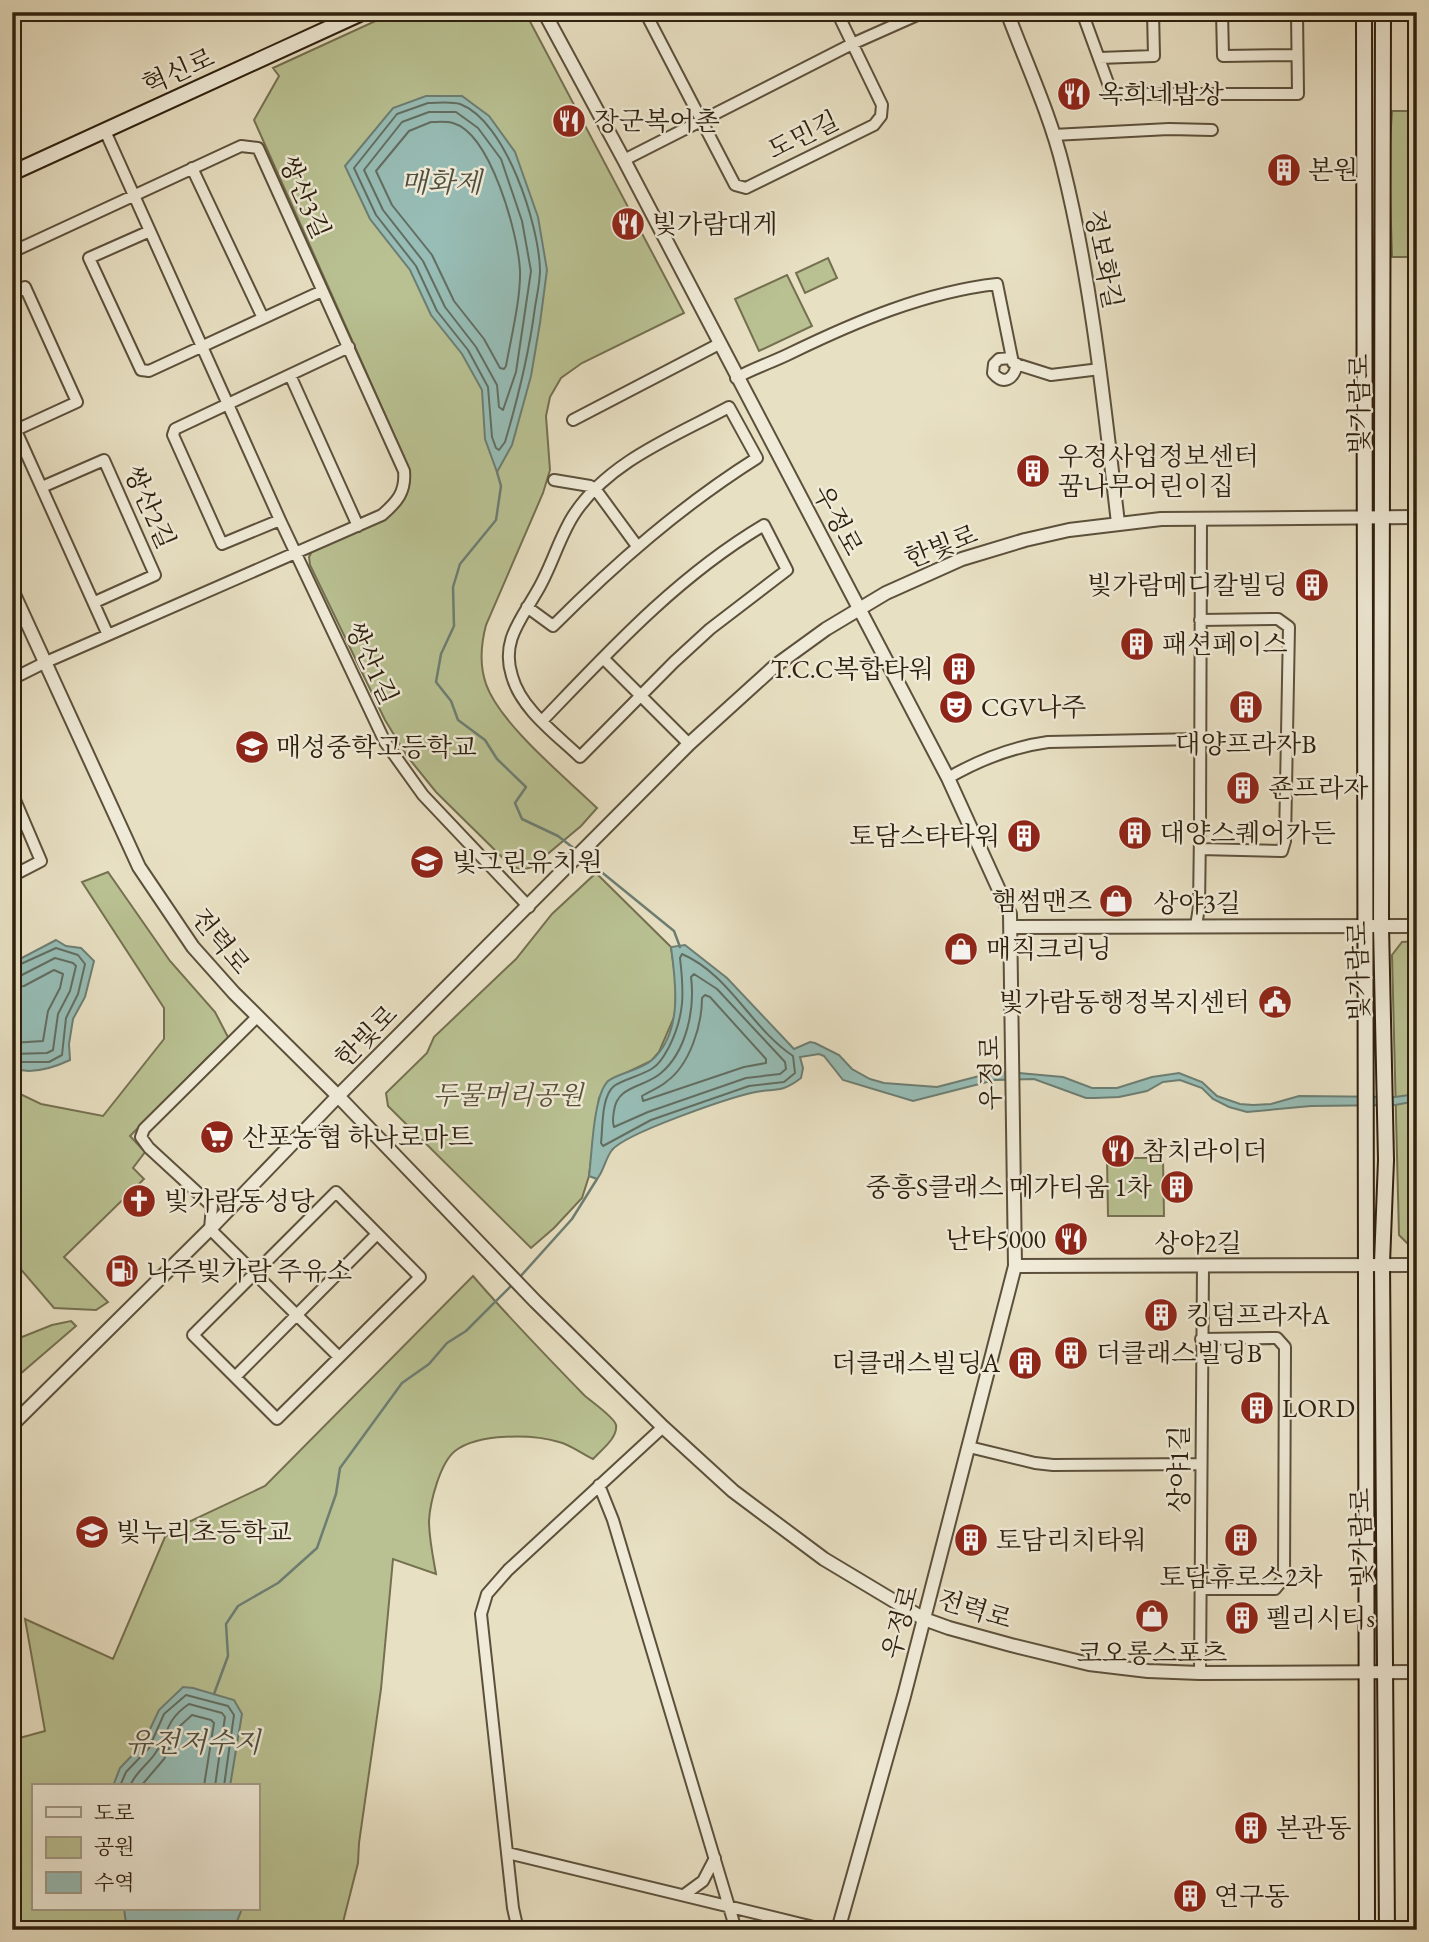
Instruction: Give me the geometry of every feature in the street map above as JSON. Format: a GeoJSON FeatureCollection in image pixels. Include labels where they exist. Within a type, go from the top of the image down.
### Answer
{"type":"FeatureCollection","features":[{"type":"Feature","properties":{"kind":"main road","name":"혁신로"},"geometry":{"type":"LineString","coordinates":[[12,173],[364,12]]}},
{"type":"Feature","properties":{"kind":"main road","name":"빛가람로"},"geometry":{"type":"LineString","coordinates":[[1364,12],[1367,1930]]}},
{"type":"Feature","properties":{"kind":"main road","name":"빛가람로"},"geometry":{"type":"LineString","coordinates":[[1383,12],[1384,516],[1381,926],[1385,1132],[1382,1263],[1387,1930]]}},
{"type":"Feature","properties":{"kind":"street","name":"우정로"},"geometry":{"type":"LineString","coordinates":[[544,12],[948,778],[1002,893],[1012,927],[1015,1266],[925,1619],[838,1930]]}},
{"type":"Feature","properties":{"kind":"street","name":"도민길"},"geometry":{"type":"LineString","coordinates":[[645,12],[735,186],[746,188],[874,125],[881,116],[882,106],[836,12]]}},
{"type":"Feature","properties":{"kind":"street"},"geometry":{"type":"LineString","coordinates":[[624,160],[852,44],[924,12]]}},
{"type":"Feature","properties":{"kind":"street","name":"정보화길"},"geometry":{"type":"LineString","coordinates":[[1007,12],[1053,135],[1083,257],[1100,369],[1118,523]]}},
{"type":"Feature","properties":{"kind":"street"},"geometry":{"type":"LineString","coordinates":[[1082,12],[1112,94],[1298,94],[1297,12]]}},
{"type":"Feature","properties":{"kind":"street"},"geometry":{"type":"LineString","coordinates":[[1099,58],[1154,56],[1153,12]]}},
{"type":"Feature","properties":{"kind":"street"},"geometry":{"type":"LineString","coordinates":[[1222,12],[1223,56],[1297,55]]}},
{"type":"Feature","properties":{"kind":"street"},"geometry":{"type":"LineString","coordinates":[[1053,135],[1169,129],[1212,130]]}},
{"type":"Feature","properties":{"kind":"street","name":"쌍산1길"},"geometry":{"type":"LineString","coordinates":[[105,131],[280,520],[374,721],[397,761],[440,815],[529,906]]}},
{"type":"Feature","properties":{"kind":"street","name":"쌍산3길"},"geometry":{"type":"LineString","coordinates":[[133,195],[241,146],[258,148],[349,347],[404,471],[405,481],[396,503],[382,515],[296,554]]}},
{"type":"Feature","properties":{"kind":"street"},"geometry":{"type":"LineString","coordinates":[[192,169],[263,318]]}},
{"type":"Feature","properties":{"kind":"street"},"geometry":{"type":"LineString","coordinates":[[12,252],[133,195]]}},
{"type":"Feature","properties":{"kind":"street"},"geometry":{"type":"LineString","coordinates":[[150,230],[89,258],[141,370],[149,371],[322,291]]}},
{"type":"Feature","properties":{"kind":"street"},"geometry":{"type":"LineString","coordinates":[[736,377],[828,335],[928,298],[975,286],[997,284],[1014,361],[1051,375],[1100,369]]}},
{"type":"Feature","properties":{"kind":"street"},"geometry":{"type":"LineString","coordinates":[[12,293],[26,288],[77,402],[14,426],[108,635]]}},
{"type":"Feature","properties":{"kind":"street"},"geometry":{"type":"LineString","coordinates":[[573,420],[719,344]]}},
{"type":"Feature","properties":{"kind":"street"},"geometry":{"type":"LineString","coordinates":[[280,520],[222,544],[173,435],[175,429],[349,347]]}},
{"type":"Feature","properties":{"kind":"street"},"geometry":{"type":"LineString","coordinates":[[290,375],[358,526]]}},
{"type":"Feature","properties":{"kind":"street"},"geometry":{"type":"LineString","coordinates":[[527,607],[553,626],[637,546],[694,499],[757,458],[729,407],[633,459],[596,490],[572,518],[537,593],[527,607],[510,638],[511,674],[519,695],[542,720],[580,757],[710,629],[787,570],[764,525],[724,550],[687,579],[542,720]]}},
{"type":"Feature","properties":{"kind":"street","name":"쌍산2길"},"geometry":{"type":"LineString","coordinates":[[42,487],[104,460],[155,575],[95,602]]}},
{"type":"Feature","properties":{"kind":"street"},"geometry":{"type":"LineString","coordinates":[[554,480],[590,486],[596,490],[637,546]]}},
{"type":"Feature","properties":{"kind":"street","name":"한빛로"},"geometry":{"type":"LineString","coordinates":[[12,1425],[211,1229],[338,1096],[689,744],[775,666],[826,629],[913,580],[962,559],[1025,540],[1118,523],[1161,519],[1417,517]]}},
{"type":"Feature","properties":{"kind":"street"},"geometry":{"type":"LineString","coordinates":[[1196,926],[1200,849],[1201,519]]}},
{"type":"Feature","properties":{"kind":"street"},"geometry":{"type":"LineString","coordinates":[[12,678],[296,554]]}},
{"type":"Feature","properties":{"kind":"street","name":"전력로"},"geometry":{"type":"LineString","coordinates":[[12,590],[150,885],[193,947],[257,1017],[338,1096],[535,1301],[663,1427],[733,1491],[824,1559],[925,1619],[949,1628],[1089,1664],[1148,1671],[1417,1672]]}},
{"type":"Feature","properties":{"kind":"street"},"geometry":{"type":"LineString","coordinates":[[1200,621],[1278,619],[1289,627],[1285,842],[1282,851],[1200,849]]}},
{"type":"Feature","properties":{"kind":"street"},"geometry":{"type":"LineString","coordinates":[[603,658],[689,744]]}},
{"type":"Feature","properties":{"kind":"street"},"geometry":{"type":"LineString","coordinates":[[948,778],[995,755],[1026,745],[1078,741],[1199,739]]}},
{"type":"Feature","properties":{"kind":"street"},"geometry":{"type":"LineString","coordinates":[[12,793],[41,861],[12,876]]}},
{"type":"Feature","properties":{"kind":"street","name":"상야3길"},"geometry":{"type":"LineString","coordinates":[[1012,927],[1417,926]]}},
{"type":"Feature","properties":{"kind":"street"},"geometry":{"type":"LineString","coordinates":[[257,1017],[141,1134],[143,1142],[212,1206],[211,1229],[339,1357]]}},
{"type":"Feature","properties":{"kind":"street"},"geometry":{"type":"LineString","coordinates":[[336,1192],[377,1234],[420,1277],[277,1419],[194,1335],[336,1192]]}},
{"type":"Feature","properties":{"kind":"street"},"geometry":{"type":"LineString","coordinates":[[235,1377],[377,1234]]}},
{"type":"Feature","properties":{"kind":"street","name":"상야2길"},"geometry":{"type":"LineString","coordinates":[[1015,1266],[1417,1265]]}},
{"type":"Feature","properties":{"kind":"street","name":"상야1길"},"geometry":{"type":"LineString","coordinates":[[1200,1673],[1203,1266]]}},
{"type":"Feature","properties":{"kind":"street"},"geometry":{"type":"LineString","coordinates":[[1201,1339],[1277,1338],[1285,1347],[1285,1401],[1284,1578],[1275,1589],[1201,1589]]}},
{"type":"Feature","properties":{"kind":"street"},"geometry":{"type":"LineString","coordinates":[[519,1930],[514,1920],[481,1614],[487,1594],[508,1570],[663,1427]]}},
{"type":"Feature","properties":{"kind":"street"},"geometry":{"type":"LineString","coordinates":[[969,1447],[1053,1465],[1201,1464]]}},
{"type":"Feature","properties":{"kind":"street"},"geometry":{"type":"LineString","coordinates":[[598,1485],[613,1520],[662,1692],[736,1930]]}},
{"type":"Feature","properties":{"kind":"street"},"geometry":{"type":"LineString","coordinates":[[508,1853],[826,1930]]}},
{"type":"Feature","properties":{"kind":"street"},"geometry":{"type":"LineString","coordinates":[[684,1895],[703,1881],[715,1858]]}},
{"type":"Feature","properties":{"kind":"green space"},"geometry":{"type":"Polygon","coordinates":[[[395,12],[525,12],[684,313],[582,363],[561,378],[550,397],[546,416],[550,470],[543,493],[486,625],[482,669],[493,700],[519,733],[597,808],[581,826],[532,867],[522,870],[511,866],[436,792],[407,756],[385,720],[310,565],[309,557],[312,551],[397,508],[406,490],[407,471],[404,457],[254,120],[279,76],[273,68],[395,12]]]}},
{"type":"Feature","properties":{"kind":"green space"},"geometry":{"type":"Polygon","coordinates":[[[1392,111],[1417,111],[1417,257],[1392,257],[1389,158],[1392,111]]]}},
{"type":"Feature","properties":{"kind":"green space"},"geometry":{"type":"Polygon","coordinates":[[[828,258],[837,278],[805,293],[796,273],[828,258]]]}},
{"type":"Feature","properties":{"kind":"green space"},"geometry":{"type":"Polygon","coordinates":[[[787,275],[812,326],[759,351],[735,299],[787,275]]]}},
{"type":"Feature","properties":{"kind":"green space"},"geometry":{"type":"Polygon","coordinates":[[[108,872],[170,961],[215,1012],[229,1039],[130,1136],[145,1152],[133,1168],[144,1179],[64,1257],[108,1302],[96,1310],[54,1308],[12,1259],[12,1090],[41,1104],[103,1116],[164,1039],[164,1008],[82,882],[108,872]]]}},
{"type":"Feature","properties":{"kind":"green space","name":"두물머리공원"},"geometry":{"type":"Polygon","coordinates":[[[596,873],[671,947],[676,983],[675,1015],[659,1052],[651,1061],[609,1081],[599,1098],[589,1176],[582,1198],[531,1248],[388,1106],[386,1093],[427,1053],[434,1037],[516,959],[552,914],[596,873]]]}},
{"type":"Feature","properties":{"kind":"green space"},"geometry":{"type":"Polygon","coordinates":[[[1417,941],[1417,1244],[1407,1243],[1399,1235],[1392,955],[1402,942],[1417,941]]]}},
{"type":"Feature","properties":{"kind":"green space"},"geometry":{"type":"Polygon","coordinates":[[[1107,1158],[1163,1158],[1164,1216],[1108,1216],[1107,1158]]]}},
{"type":"Feature","properties":{"kind":"green space"},"geometry":{"type":"Polygon","coordinates":[[[473,1276],[542,1352],[585,1396],[612,1418],[616,1425],[612,1439],[593,1459],[568,1445],[535,1437],[491,1438],[465,1445],[455,1451],[440,1473],[430,1513],[436,1574],[393,1559],[381,1689],[358,1863],[341,1930],[12,1930],[12,1740],[45,1731],[25,1619],[113,1659],[165,1537],[178,1527],[265,1486],[473,1276]]]}},
{"type":"Feature","properties":{"kind":"green space"},"geometry":{"type":"Polygon","coordinates":[[[71,1321],[76,1326],[12,1381],[12,1341],[52,1325],[71,1321]]]}},
{"type":"Feature","properties":{"kind":"water","name":"매화제"},"geometry":{"type":"Polygon","coordinates":[[[426,96],[462,96],[489,116],[515,152],[538,217],[547,270],[540,323],[531,376],[512,445],[497,472],[485,439],[482,390],[462,354],[431,315],[410,270],[370,219],[345,166],[393,108],[426,96]]]}},
{"type":"Feature","properties":{"kind":"water"},"geometry":{"type":"Polygon","coordinates":[[[56,940],[66,946],[81,948],[94,961],[85,997],[73,1019],[69,1044],[70,1060],[42,1070],[12,1068],[12,963],[56,940]]]}},
{"type":"Feature","properties":{"kind":"water"},"geometry":{"type":"Polygon","coordinates":[[[685,945],[727,978],[794,1049],[810,1042],[815,1043],[839,1055],[852,1069],[884,1083],[937,1087],[987,1074],[1008,1072],[1063,1077],[1092,1088],[1117,1088],[1152,1077],[1179,1073],[1202,1082],[1217,1096],[1240,1104],[1271,1104],[1299,1096],[1395,1097],[1417,1094],[1417,1101],[1395,1105],[1311,1106],[1247,1112],[1229,1107],[1213,1099],[1202,1088],[1180,1080],[1163,1082],[1147,1091],[1119,1097],[1086,1098],[1034,1079],[995,1080],[913,1101],[843,1080],[824,1056],[819,1054],[800,1057],[803,1068],[801,1078],[787,1087],[759,1091],[721,1102],[636,1135],[612,1150],[597,1179],[589,1176],[596,1112],[603,1088],[612,1078],[652,1060],[662,1049],[669,1036],[675,1006],[671,947],[685,945]]]}},
{"type":"Feature","properties":{"kind":"water","name":"유전저수지"},"geometry":{"type":"Polygon","coordinates":[[[183,1687],[234,1700],[242,1714],[230,1784],[114,1784],[120,1768],[143,1744],[159,1710],[183,1687]]]}},
{"type":"Feature","properties":{"kind":"water"},"geometry":{"type":"Polygon","coordinates":[[[124,1910],[242,1910],[235,1926],[230,1930],[127,1930],[124,1910]]]}},
{"type":"Feature","properties":{"kind":"waterway"},"geometry":{"type":"LineString","coordinates":[[497,472],[501,486],[496,520],[460,564],[453,587],[454,626],[441,654],[436,682],[451,701],[458,720],[485,740],[497,759],[526,787],[515,803],[522,819],[558,836],[576,850]]}},
{"type":"Feature","properties":{"kind":"waterway"},"geometry":{"type":"LineString","coordinates":[[583,857],[674,931],[680,947]]}},
{"type":"Feature","properties":{"kind":"waterway"},"geometry":{"type":"LineString","coordinates":[[519,1278],[572,1219],[597,1179]]}},
{"type":"Feature","properties":{"kind":"waterway"},"geometry":{"type":"LineString","coordinates":[[214,1694],[228,1656],[226,1624],[238,1606],[278,1583],[317,1548],[336,1494],[340,1468],[402,1383],[429,1364],[447,1343],[466,1331],[512,1285]]}},
{"type":"Feature","properties":{"kind":"place","name":"옥희네밥상"},"geometry":{"type":"Point","coordinates":[1074,94]}},
{"type":"Feature","properties":{"kind":"place","name":"장군복어촌"},"geometry":{"type":"Point","coordinates":[569,121]}},
{"type":"Feature","properties":{"kind":"place","name":"본원"},"geometry":{"type":"Point","coordinates":[1284,170]}},
{"type":"Feature","properties":{"kind":"place","name":"빛가람대게"},"geometry":{"type":"Point","coordinates":[628,224]}},
{"type":"Feature","properties":{"kind":"place","name":"우정사업정보센터 꿈나무어린이집"},"geometry":{"type":"Point","coordinates":[1033,471]}},
{"type":"Feature","properties":{"kind":"place","name":"빛가람메디칼빌딩"},"geometry":{"type":"Point","coordinates":[1312,585]}},
{"type":"Feature","properties":{"kind":"place","name":"패션페이스"},"geometry":{"type":"Point","coordinates":[1137,644]}},
{"type":"Feature","properties":{"kind":"place","name":"T.C.C복합타워"},"geometry":{"type":"Point","coordinates":[959,669]}},
{"type":"Feature","properties":{"kind":"place","name":"CGV나주"},"geometry":{"type":"Point","coordinates":[956,707]}},
{"type":"Feature","properties":{"kind":"place","name":"대양프라자B"},"geometry":{"type":"Point","coordinates":[1246,707]}},
{"type":"Feature","properties":{"kind":"place","name":"매성중학고등학교"},"geometry":{"type":"Point","coordinates":[252,747]}},
{"type":"Feature","properties":{"kind":"place","name":"죤프라자"},"geometry":{"type":"Point","coordinates":[1243,788]}},
{"type":"Feature","properties":{"kind":"place","name":"대양스퀘어가든"},"geometry":{"type":"Point","coordinates":[1135,833]}},
{"type":"Feature","properties":{"kind":"place","name":"토담스타타워"},"geometry":{"type":"Point","coordinates":[1024,836]}},
{"type":"Feature","properties":{"kind":"place","name":"빛그린유치원"},"geometry":{"type":"Point","coordinates":[427,862]}},
{"type":"Feature","properties":{"kind":"place","name":"햄썸맨즈"},"geometry":{"type":"Point","coordinates":[1116,901]}},
{"type":"Feature","properties":{"kind":"place","name":"매직크리닝"},"geometry":{"type":"Point","coordinates":[961,949]}},
{"type":"Feature","properties":{"kind":"place","name":"빛가람동행정복지센터"},"geometry":{"type":"Point","coordinates":[1275,1002]}},
{"type":"Feature","properties":{"kind":"place","name":"산포농협 하나로마트"},"geometry":{"type":"Point","coordinates":[217,1137]}},
{"type":"Feature","properties":{"kind":"place","name":"참치라이더"},"geometry":{"type":"Point","coordinates":[1118,1151]}},
{"type":"Feature","properties":{"kind":"place","name":"중흥S클래스 메가티움 1차"},"geometry":{"type":"Point","coordinates":[1177,1187]}},
{"type":"Feature","properties":{"kind":"place","name":"빛가람동성당"},"geometry":{"type":"Point","coordinates":[139,1201]}},
{"type":"Feature","properties":{"kind":"place","name":"난타5000"},"geometry":{"type":"Point","coordinates":[1071,1239]}},
{"type":"Feature","properties":{"kind":"place","name":"나주빛가람 주유소"},"geometry":{"type":"Point","coordinates":[122,1271]}},
{"type":"Feature","properties":{"kind":"place","name":"킹덤프라자A"},"geometry":{"type":"Point","coordinates":[1161,1315]}},
{"type":"Feature","properties":{"kind":"place","name":"더클래스빌딩B"},"geometry":{"type":"Point","coordinates":[1071,1353]}},
{"type":"Feature","properties":{"kind":"place","name":"더클래스빌딩A"},"geometry":{"type":"Point","coordinates":[1025,1363]}},
{"type":"Feature","properties":{"kind":"place","name":"LORD"},"geometry":{"type":"Point","coordinates":[1257,1408]}},
{"type":"Feature","properties":{"kind":"place","name":"빛누리초등학교"},"geometry":{"type":"Point","coordinates":[92,1532]}},
{"type":"Feature","properties":{"kind":"place","name":"토담리치타워"},"geometry":{"type":"Point","coordinates":[971,1540]}},
{"type":"Feature","properties":{"kind":"place","name":"토담휴로스2차"},"geometry":{"type":"Point","coordinates":[1241,1540]}},
{"type":"Feature","properties":{"kind":"place","name":"코오롱스포츠"},"geometry":{"type":"Point","coordinates":[1152,1616]}},
{"type":"Feature","properties":{"kind":"place","name":"펠리시티s"},"geometry":{"type":"Point","coordinates":[1242,1618]}},
{"type":"Feature","properties":{"kind":"place","name":"본관동"},"geometry":{"type":"Point","coordinates":[1251,1828]}},
{"type":"Feature","properties":{"kind":"place","name":"연구동"},"geometry":{"type":"Point","coordinates":[1190,1896]}}]}
